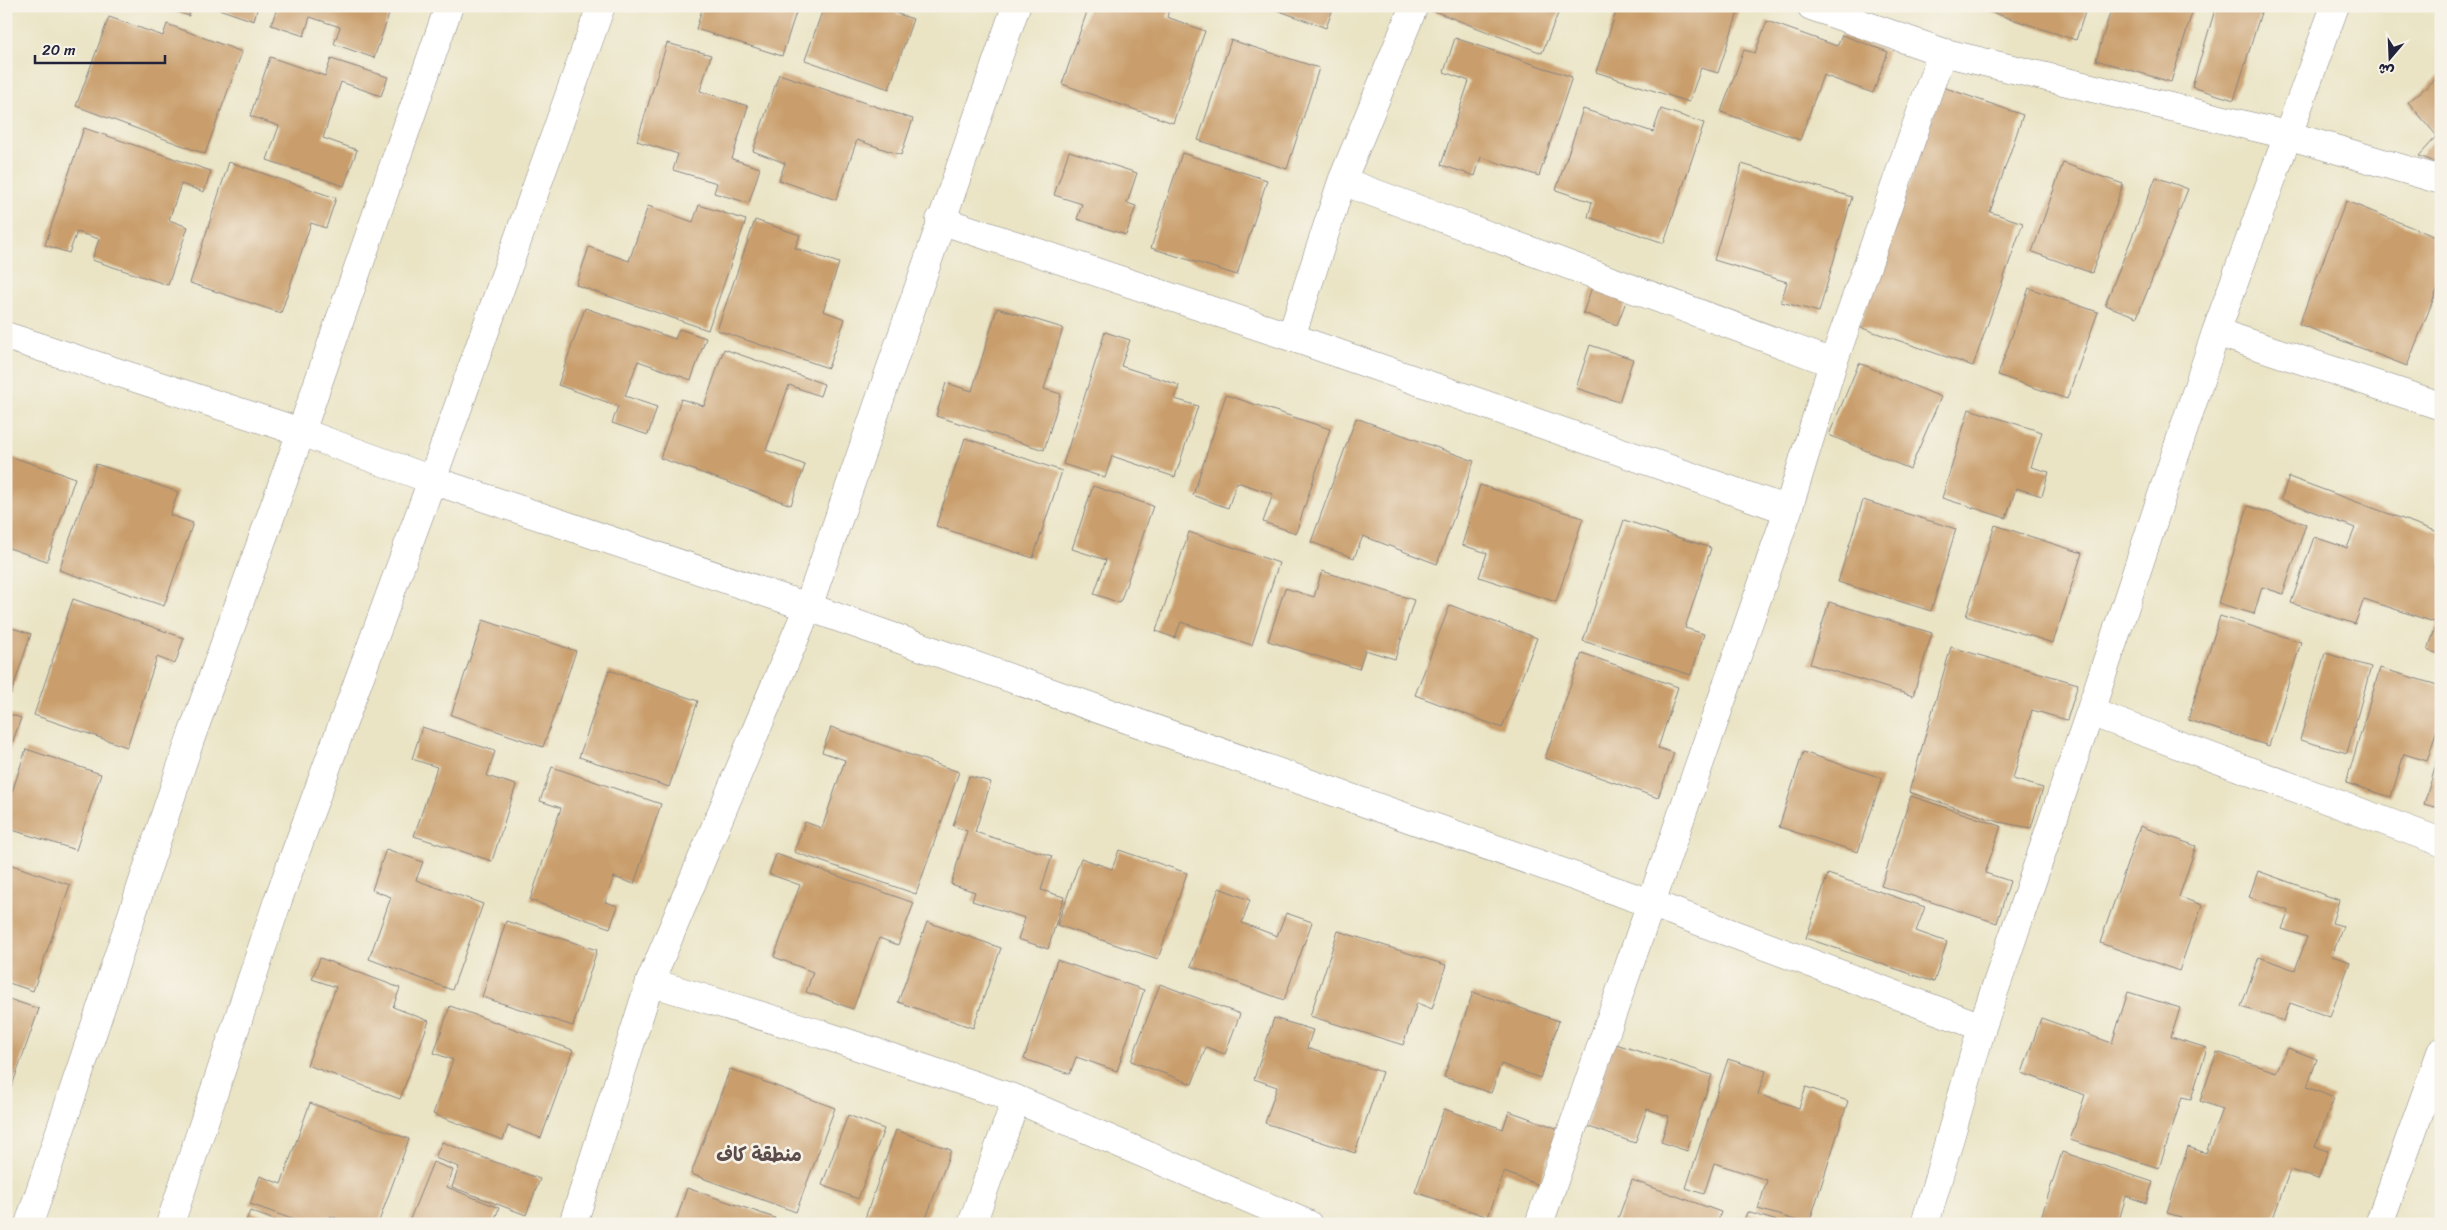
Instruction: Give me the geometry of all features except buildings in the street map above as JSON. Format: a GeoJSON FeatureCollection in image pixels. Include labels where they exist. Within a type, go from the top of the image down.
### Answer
{"type":"FeatureCollection","features":[{"type":"Feature","properties":{"kind":"street"},"geometry":{"type":"LineString","coordinates":[[29,1224],[190,740],[302,432],[449,6]]}},
{"type":"Feature","properties":{"kind":"street"},"geometry":{"type":"LineString","coordinates":[[170,1224],[278,900],[432,480],[600,6]]}},
{"type":"Feature","properties":{"kind":"street"},"geometry":{"type":"LineString","coordinates":[[572,1224],[650,982],[808,607],[940,220],[1016,6]]}},
{"type":"Feature","properties":{"kind":"street"},"geometry":{"type":"LineString","coordinates":[[1291,337],[1342,181],[1414,6]]}},
{"type":"Feature","properties":{"kind":"street"},"geometry":{"type":"LineString","coordinates":[[1811,6],[1942,52],[2287,135],[2441,180]]}},
{"type":"Feature","properties":{"kind":"street"},"geometry":{"type":"LineString","coordinates":[[1925,1224],[1982,1027],[2090,712],[2216,332],[2335,6]]}},
{"type":"Feature","properties":{"kind":"street"},"geometry":{"type":"LineString","coordinates":[[1539,1224],[1788,510],[1833,363],[1942,52]]}},
{"type":"Feature","properties":{"kind":"street"},"geometry":{"type":"LineString","coordinates":[[1342,181],[1833,363]]}},
{"type":"Feature","properties":{"kind":"street"},"geometry":{"type":"LineString","coordinates":[[940,220],[1291,337],[1788,510]]}},
{"type":"Feature","properties":{"kind":"street"},"geometry":{"type":"LineString","coordinates":[[2216,332],[2441,406]]}},
{"type":"Feature","properties":{"kind":"street"},"geometry":{"type":"LineString","coordinates":[[6,336],[302,432],[432,480],[808,607],[1650,903],[1982,1027]]}},
{"type":"Feature","properties":{"kind":"street"},"geometry":{"type":"LineString","coordinates":[[2090,712],[2441,842]]}},
{"type":"Feature","properties":{"kind":"street"},"geometry":{"type":"LineString","coordinates":[[650,982],[821,1034],[1016,1099],[1308,1224]]}},
{"type":"Feature","properties":{"kind":"street"},"geometry":{"type":"LineString","coordinates":[[2379,1224],[2441,1052]]}},
{"type":"Feature","properties":{"kind":"street"},"geometry":{"type":"LineString","coordinates":[[972,1224],[1016,1099]]}},
{"type":"Feature","properties":{"kind":"district","name":"منطقة كاف"},"geometry":{"type":"Point","coordinates":[759,1154]}}]}
